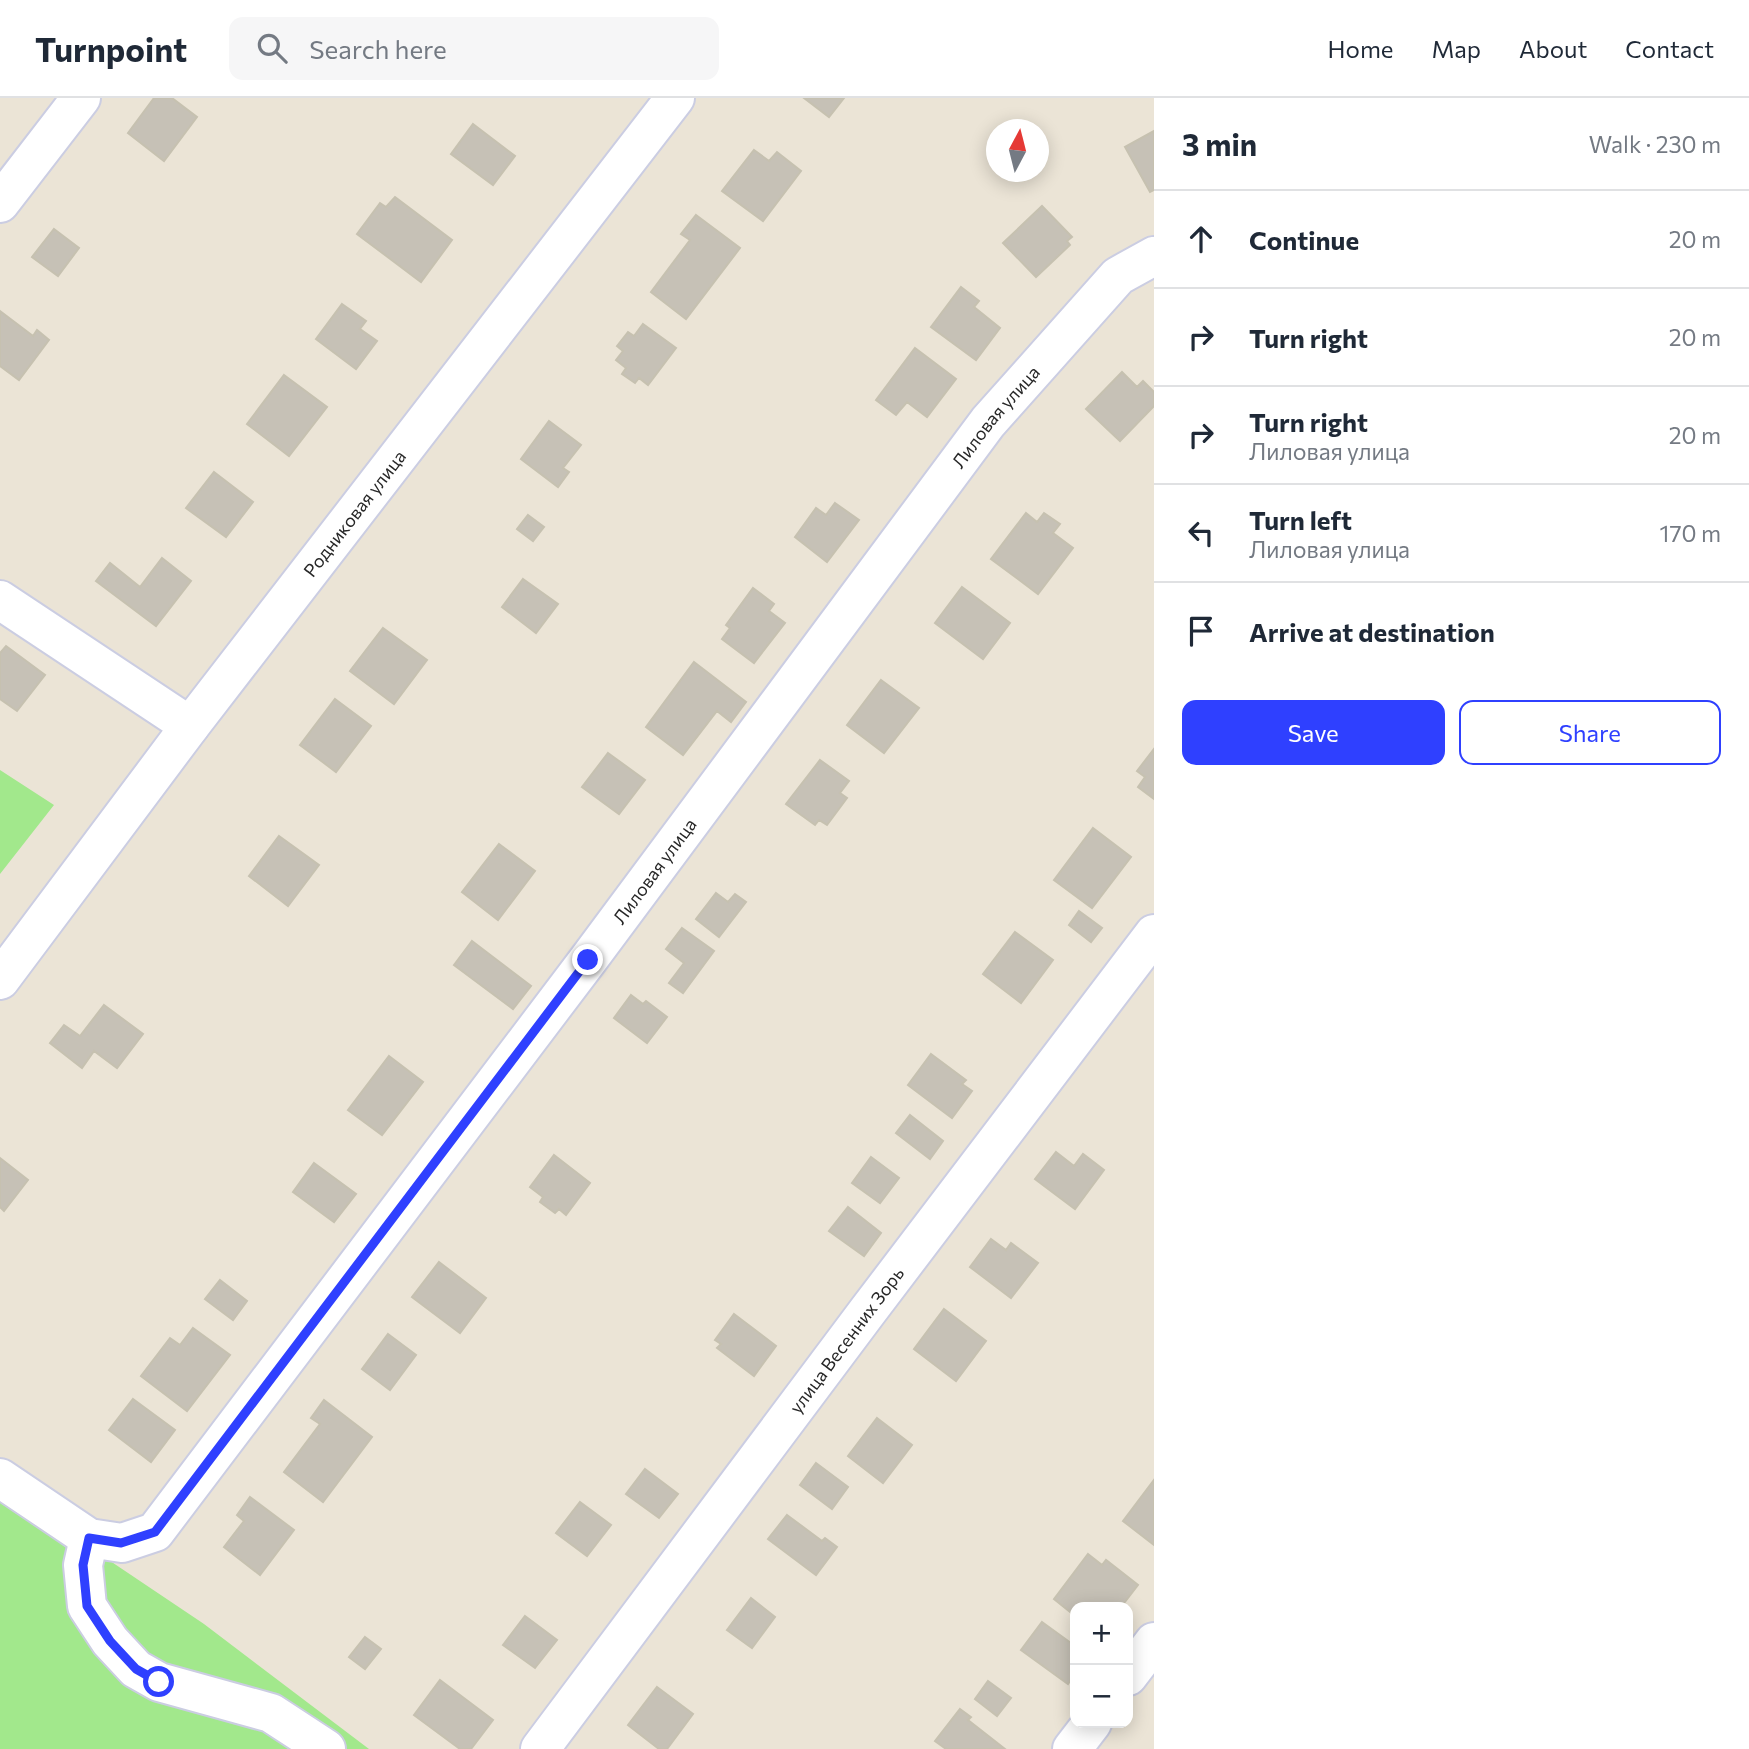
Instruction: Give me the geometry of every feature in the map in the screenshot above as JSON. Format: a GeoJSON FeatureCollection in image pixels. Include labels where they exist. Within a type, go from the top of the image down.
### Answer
{"type":"FeatureCollection","features":[{"type":"Feature","properties":{"kind":"street"},"geometry":{"type":"LineString","coordinates":[[0,203],[80,98]]}},
{"type":"Feature","properties":{"kind":"street","name":"Родниковая улица"},"geometry":{"type":"LineString","coordinates":[[0,980],[190,726],[675,98]]}},
{"type":"Feature","properties":{"kind":"street","name":"Лиловая улица"},"geometry":{"type":"LineString","coordinates":[[0,1478],[89,1538],[121,1543],[155,1532],[588,960],[988,422],[1118,276],[1154,256]]}},
{"type":"Feature","properties":{"kind":"street"},"geometry":{"type":"LineString","coordinates":[[0,600],[190,726]]}},
{"type":"Feature","properties":{"kind":"street","name":"улица Весенних Зорь"},"geometry":{"type":"LineString","coordinates":[[540,1749],[1154,934]]}},
{"type":"Feature","properties":{"kind":"street"},"geometry":{"type":"LineString","coordinates":[[89,1538],[83,1565],[87,1606],[110,1641],[136,1669],[159,1682],[271,1713],[326,1749]]}},
{"type":"Feature","properties":{"kind":"street"},"geometry":{"type":"LineString","coordinates":[[1133,1669],[1154,1642]]}},
{"type":"Feature","properties":{"kind":"street"},"geometry":{"type":"LineString","coordinates":[[1072,1749],[1088,1728]]}},
{"type":"Feature","properties":{"kind":"green space"},"geometry":{"type":"Polygon","coordinates":[[[0,770],[54,805],[0,874],[0,770]]]}},
{"type":"Feature","properties":{"kind":"green space"},"geometry":{"type":"Polygon","coordinates":[[[0,1487],[204,1624],[369,1749],[0,1749],[0,1487]]]}},
{"type":"Feature","properties":{"kind":"building"},"geometry":{"type":"Polygon","coordinates":[[[154,98],[172,98],[197,117],[164,161],[128,133],[154,98]]]}},
{"type":"Feature","properties":{"kind":"building"},"geometry":{"type":"Polygon","coordinates":[[[804,98],[844,98],[829,117],[804,98]]]}},
{"type":"Feature","properties":{"kind":"building"},"geometry":{"type":"Polygon","coordinates":[[[473,124],[515,156],[493,185],[451,154],[473,124]]]}},
{"type":"Feature","properties":{"kind":"building"},"geometry":{"type":"Polygon","coordinates":[[[1154,131],[1154,190],[1150,192],[1125,147],[1154,131]]]}},
{"type":"Feature","properties":{"kind":"building"},"geometry":{"type":"Polygon","coordinates":[[[754,150],[769,161],[777,152],[801,171],[763,221],[722,191],[754,150]]]}},
{"type":"Feature","properties":{"kind":"building"},"geometry":{"type":"Polygon","coordinates":[[[395,197],[452,240],[421,282],[357,234],[380,203],[386,207],[395,197]]]}},
{"type":"Feature","properties":{"kind":"building"},"geometry":{"type":"Polygon","coordinates":[[[1042,206],[1072,237],[1067,241],[1070,245],[1036,277],[1003,243],[1042,206]]]}},
{"type":"Feature","properties":{"kind":"building"},"geometry":{"type":"Polygon","coordinates":[[[696,215],[740,248],[686,319],[651,292],[690,240],[681,234],[696,215]]]}},
{"type":"Feature","properties":{"kind":"building"},"geometry":{"type":"Polygon","coordinates":[[[54,229],[79,248],[58,276],[32,257],[54,229]]]}},
{"type":"Feature","properties":{"kind":"building"},"geometry":{"type":"Polygon","coordinates":[[[961,287],[979,301],[974,307],[1000,328],[976,360],[931,327],[961,287]]]}},
{"type":"Feature","properties":{"kind":"building"},"geometry":{"type":"Polygon","coordinates":[[[342,304],[366,321],[360,329],[377,341],[356,369],[316,339],[342,304]]]}},
{"type":"Feature","properties":{"kind":"building"},"geometry":{"type":"Polygon","coordinates":[[[0,311],[33,336],[37,330],[49,340],[19,380],[0,366],[0,311]]]}},
{"type":"Feature","properties":{"kind":"building"},"geometry":{"type":"Polygon","coordinates":[[[643,324],[676,348],[648,385],[639,378],[635,383],[622,374],[626,368],[616,360],[623,351],[617,346],[628,332],[634,336],[643,324]]]}},
{"type":"Feature","properties":{"kind":"building"},"geometry":{"type":"Polygon","coordinates":[[[915,348],[956,379],[927,417],[907,402],[896,415],[876,400],[915,348]]]}},
{"type":"Feature","properties":{"kind":"building"},"geometry":{"type":"Polygon","coordinates":[[[1122,372],[1137,387],[1143,381],[1154,392],[1154,406],[1120,441],[1086,409],[1122,372]]]}},
{"type":"Feature","properties":{"kind":"building"},"geometry":{"type":"Polygon","coordinates":[[[284,375],[327,407],[289,456],[247,424],[284,375]]]}},
{"type":"Feature","properties":{"kind":"building"},"geometry":{"type":"Polygon","coordinates":[[[549,421],[581,445],[563,468],[569,472],[558,487],[521,459],[549,421]]]}},
{"type":"Feature","properties":{"kind":"building"},"geometry":{"type":"Polygon","coordinates":[[[214,472],[253,502],[226,537],[186,508],[214,472]]]}},
{"type":"Feature","properties":{"kind":"building"},"geometry":{"type":"Polygon","coordinates":[[[835,503],[859,520],[827,562],[795,537],[816,508],[826,515],[835,503]]]}},
{"type":"Feature","properties":{"kind":"building"},"geometry":{"type":"Polygon","coordinates":[[[1026,513],[1037,522],[1044,513],[1060,524],[1053,533],[1073,548],[1038,594],[991,559],[1026,513]]]}},
{"type":"Feature","properties":{"kind":"building"},"geometry":{"type":"Polygon","coordinates":[[[528,515],[544,527],[533,541],[517,529],[528,515]]]}},
{"type":"Feature","properties":{"kind":"building"},"geometry":{"type":"Polygon","coordinates":[[[162,558],[191,581],[156,626],[96,581],[110,563],[140,587],[162,558]]]}},
{"type":"Feature","properties":{"kind":"building"},"geometry":{"type":"Polygon","coordinates":[[[523,579],[558,604],[536,633],[502,607],[523,579]]]}},
{"type":"Feature","properties":{"kind":"building"},"geometry":{"type":"Polygon","coordinates":[[[962,587],[1010,623],[983,659],[935,623],[962,587]]]}},
{"type":"Feature","properties":{"kind":"building"},"geometry":{"type":"Polygon","coordinates":[[[753,588],[774,604],[769,611],[785,623],[754,663],[722,639],[730,628],[726,625],[753,588]]]}},
{"type":"Feature","properties":{"kind":"building"},"geometry":{"type":"Polygon","coordinates":[[[383,628],[427,660],[394,704],[350,671],[383,628]]]}},
{"type":"Feature","properties":{"kind":"building"},"geometry":{"type":"Polygon","coordinates":[[[6,646],[45,675],[17,711],[0,699],[0,653],[6,646]]]}},
{"type":"Feature","properties":{"kind":"building"},"geometry":{"type":"Polygon","coordinates":[[[694,662],[746,702],[731,722],[717,711],[683,755],[646,727],[694,662]]]}},
{"type":"Feature","properties":{"kind":"building"},"geometry":{"type":"Polygon","coordinates":[[[881,680],[919,708],[884,753],[847,725],[881,680]]]}},
{"type":"Feature","properties":{"kind":"building"},"geometry":{"type":"Polygon","coordinates":[[[335,699],[371,726],[336,772],[300,745],[335,699]]]}},
{"type":"Feature","properties":{"kind":"building"},"geometry":{"type":"Polygon","coordinates":[[[1154,749],[1154,799],[1138,787],[1145,777],[1137,771],[1154,749]]]}},
{"type":"Feature","properties":{"kind":"building"},"geometry":{"type":"Polygon","coordinates":[[[608,753],[645,780],[619,814],[582,787],[608,753]]]}},
{"type":"Feature","properties":{"kind":"building"},"geometry":{"type":"Polygon","coordinates":[[[820,760],[849,781],[840,793],[847,798],[827,825],[819,820],[815,825],[786,804],[820,760]]]}},
{"type":"Feature","properties":{"kind":"building"},"geometry":{"type":"Polygon","coordinates":[[[1093,828],[1131,857],[1092,908],[1054,880],[1093,828]]]}},
{"type":"Feature","properties":{"kind":"building"},"geometry":{"type":"Polygon","coordinates":[[[279,836],[319,865],[288,906],[249,876],[279,836]]]}},
{"type":"Feature","properties":{"kind":"building"},"geometry":{"type":"Polygon","coordinates":[[[499,844],[535,871],[498,920],[462,892],[499,844]]]}},
{"type":"Feature","properties":{"kind":"building"},"geometry":{"type":"Polygon","coordinates":[[[716,893],[728,902],[735,894],[746,902],[719,937],[696,919],[716,893]]]}},
{"type":"Feature","properties":{"kind":"building"},"geometry":{"type":"Polygon","coordinates":[[[1079,911],[1102,928],[1091,942],[1069,925],[1079,911]]]}},
{"type":"Feature","properties":{"kind":"building"},"geometry":{"type":"Polygon","coordinates":[[[682,928],[714,951],[683,993],[669,983],[684,963],[666,949],[682,928]]]}},
{"type":"Feature","properties":{"kind":"building"},"geometry":{"type":"Polygon","coordinates":[[[1015,932],[1053,960],[1021,1003],[983,974],[1015,932]]]}},
{"type":"Feature","properties":{"kind":"building"},"geometry":{"type":"Polygon","coordinates":[[[472,941],[531,986],[513,1009],[454,965],[472,941]]]}},
{"type":"Feature","properties":{"kind":"building"},"geometry":{"type":"Polygon","coordinates":[[[631,995],[643,1004],[646,1001],[667,1017],[647,1043],[614,1018],[631,995]]]}},
{"type":"Feature","properties":{"kind":"building"},"geometry":{"type":"Polygon","coordinates":[[[104,1005],[143,1034],[117,1068],[94,1051],[82,1068],[50,1043],[64,1025],[80,1036],[104,1005]]]}},
{"type":"Feature","properties":{"kind":"building"},"geometry":{"type":"Polygon","coordinates":[[[931,1054],[966,1080],[962,1084],[972,1091],[952,1118],[908,1085],[931,1054]]]}},
{"type":"Feature","properties":{"kind":"building"},"geometry":{"type":"Polygon","coordinates":[[[389,1056],[423,1082],[382,1135],[348,1110],[389,1056]]]}},
{"type":"Feature","properties":{"kind":"building"},"geometry":{"type":"Polygon","coordinates":[[[910,1115],[943,1141],[930,1159],[896,1133],[910,1115]]]}},
{"type":"Feature","properties":{"kind":"building"},"geometry":{"type":"Polygon","coordinates":[[[1056,1152],[1074,1166],[1083,1154],[1104,1170],[1075,1209],[1035,1179],[1056,1152]]]}},
{"type":"Feature","properties":{"kind":"building"},"geometry":{"type":"Polygon","coordinates":[[[554,1155],[590,1183],[566,1215],[559,1209],[555,1213],[540,1202],[543,1197],[530,1187],[554,1155]]]}},
{"type":"Feature","properties":{"kind":"building"},"geometry":{"type":"Polygon","coordinates":[[[871,1157],[899,1178],[880,1203],[852,1183],[871,1157]]]}},
{"type":"Feature","properties":{"kind":"building"},"geometry":{"type":"Polygon","coordinates":[[[0,1158],[28,1180],[4,1211],[0,1207],[0,1158]]]}},
{"type":"Feature","properties":{"kind":"building"},"geometry":{"type":"Polygon","coordinates":[[[314,1163],[356,1194],[334,1222],[293,1192],[314,1163]]]}},
{"type":"Feature","properties":{"kind":"building"},"geometry":{"type":"Polygon","coordinates":[[[848,1207],[881,1233],[864,1256],[829,1231],[848,1207]]]}},
{"type":"Feature","properties":{"kind":"building"},"geometry":{"type":"Polygon","coordinates":[[[991,1239],[1006,1250],[1011,1243],[1038,1263],[1011,1298],[970,1267],[991,1239]]]}},
{"type":"Feature","properties":{"kind":"building"},"geometry":{"type":"Polygon","coordinates":[[[439,1262],[486,1298],[460,1333],[412,1297],[439,1262]]]}},
{"type":"Feature","properties":{"kind":"building"},"geometry":{"type":"Polygon","coordinates":[[[220,1280],[247,1301],[233,1320],[205,1299],[220,1280]]]}},
{"type":"Feature","properties":{"kind":"building"},"geometry":{"type":"Polygon","coordinates":[[[944,1309],[986,1341],[956,1381],[914,1349],[944,1309]]]}},
{"type":"Feature","properties":{"kind":"building"},"geometry":{"type":"Polygon","coordinates":[[[734,1314],[776,1346],[754,1376],[717,1348],[721,1344],[715,1340],[734,1314]]]}},
{"type":"Feature","properties":{"kind":"building"},"geometry":{"type":"Polygon","coordinates":[[[193,1328],[230,1355],[187,1411],[141,1376],[170,1338],[180,1345],[193,1328]]]}},
{"type":"Feature","properties":{"kind":"building"},"geometry":{"type":"Polygon","coordinates":[[[388,1334],[416,1355],[390,1390],[362,1369],[388,1334]]]}},
{"type":"Feature","properties":{"kind":"building"},"geometry":{"type":"Polygon","coordinates":[[[133,1399],[175,1430],[151,1462],[109,1430],[133,1399]]]}},
{"type":"Feature","properties":{"kind":"building"},"geometry":{"type":"Polygon","coordinates":[[[324,1400],[372,1437],[323,1502],[284,1472],[320,1424],[311,1418],[324,1400]]]}},
{"type":"Feature","properties":{"kind":"building"},"geometry":{"type":"Polygon","coordinates":[[[877,1418],[912,1445],[883,1483],[848,1456],[877,1418]]]}},
{"type":"Feature","properties":{"kind":"building"},"geometry":{"type":"Polygon","coordinates":[[[816,1463],[848,1487],[832,1509],[800,1485],[816,1463]]]}},
{"type":"Feature","properties":{"kind":"building"},"geometry":{"type":"Polygon","coordinates":[[[645,1469],[678,1494],[659,1518],[626,1494],[645,1469]]]}},
{"type":"Feature","properties":{"kind":"building"},"geometry":{"type":"Polygon","coordinates":[[[1154,1480],[1154,1545],[1123,1521],[1154,1480]]]}},
{"type":"Feature","properties":{"kind":"building"},"geometry":{"type":"Polygon","coordinates":[[[250,1497],[294,1530],[260,1575],[224,1547],[244,1521],[237,1515],[250,1497]]]}},
{"type":"Feature","properties":{"kind":"building"},"geometry":{"type":"Polygon","coordinates":[[[580,1502],[611,1525],[587,1556],[556,1533],[580,1502]]]}},
{"type":"Feature","properties":{"kind":"building"},"geometry":{"type":"Polygon","coordinates":[[[787,1515],[822,1541],[825,1538],[837,1547],[816,1575],[768,1539],[787,1515]]]}},
{"type":"Feature","properties":{"kind":"building"},"geometry":{"type":"Polygon","coordinates":[[[1088,1554],[1102,1565],[1106,1560],[1138,1585],[1125,1602],[1070,1602],[1070,1612],[1054,1599],[1088,1554]]]}},
{"type":"Feature","properties":{"kind":"building"},"geometry":{"type":"Polygon","coordinates":[[[751,1598],[775,1617],[752,1648],[727,1630],[751,1598]]]}},
{"type":"Feature","properties":{"kind":"building"},"geometry":{"type":"Polygon","coordinates":[[[525,1616],[557,1640],[535,1668],[503,1645],[525,1616]]]}},
{"type":"Feature","properties":{"kind":"building"},"geometry":{"type":"Polygon","coordinates":[[[1042,1622],[1070,1642],[1068,1684],[1021,1650],[1042,1622]]]}},
{"type":"Feature","properties":{"kind":"building"},"geometry":{"type":"Polygon","coordinates":[[[365,1637],[381,1649],[365,1669],[349,1657],[365,1637]]]}},
{"type":"Feature","properties":{"kind":"building"},"geometry":{"type":"Polygon","coordinates":[[[440,1680],[493,1720],[471,1749],[460,1749],[414,1715],[440,1680]]]}},
{"type":"Feature","properties":{"kind":"building"},"geometry":{"type":"Polygon","coordinates":[[[988,1681],[1011,1698],[997,1716],[975,1699],[988,1681]]]}},
{"type":"Feature","properties":{"kind":"building"},"geometry":{"type":"Polygon","coordinates":[[[657,1687],[693,1714],[667,1749],[659,1749],[628,1725],[657,1687]]]}},
{"type":"Feature","properties":{"kind":"building"},"geometry":{"type":"Polygon","coordinates":[[[960,1709],[971,1717],[968,1720],[1005,1749],[946,1749],[935,1741],[960,1709]]]}},
{"type":"Feature","properties":{"kind":"route"},"geometry":{"type":"LineString","coordinates":[[159,1682],[136,1669],[110,1641],[87,1606],[83,1565],[89,1538],[121,1543],[155,1532],[588,960]]}}]}
